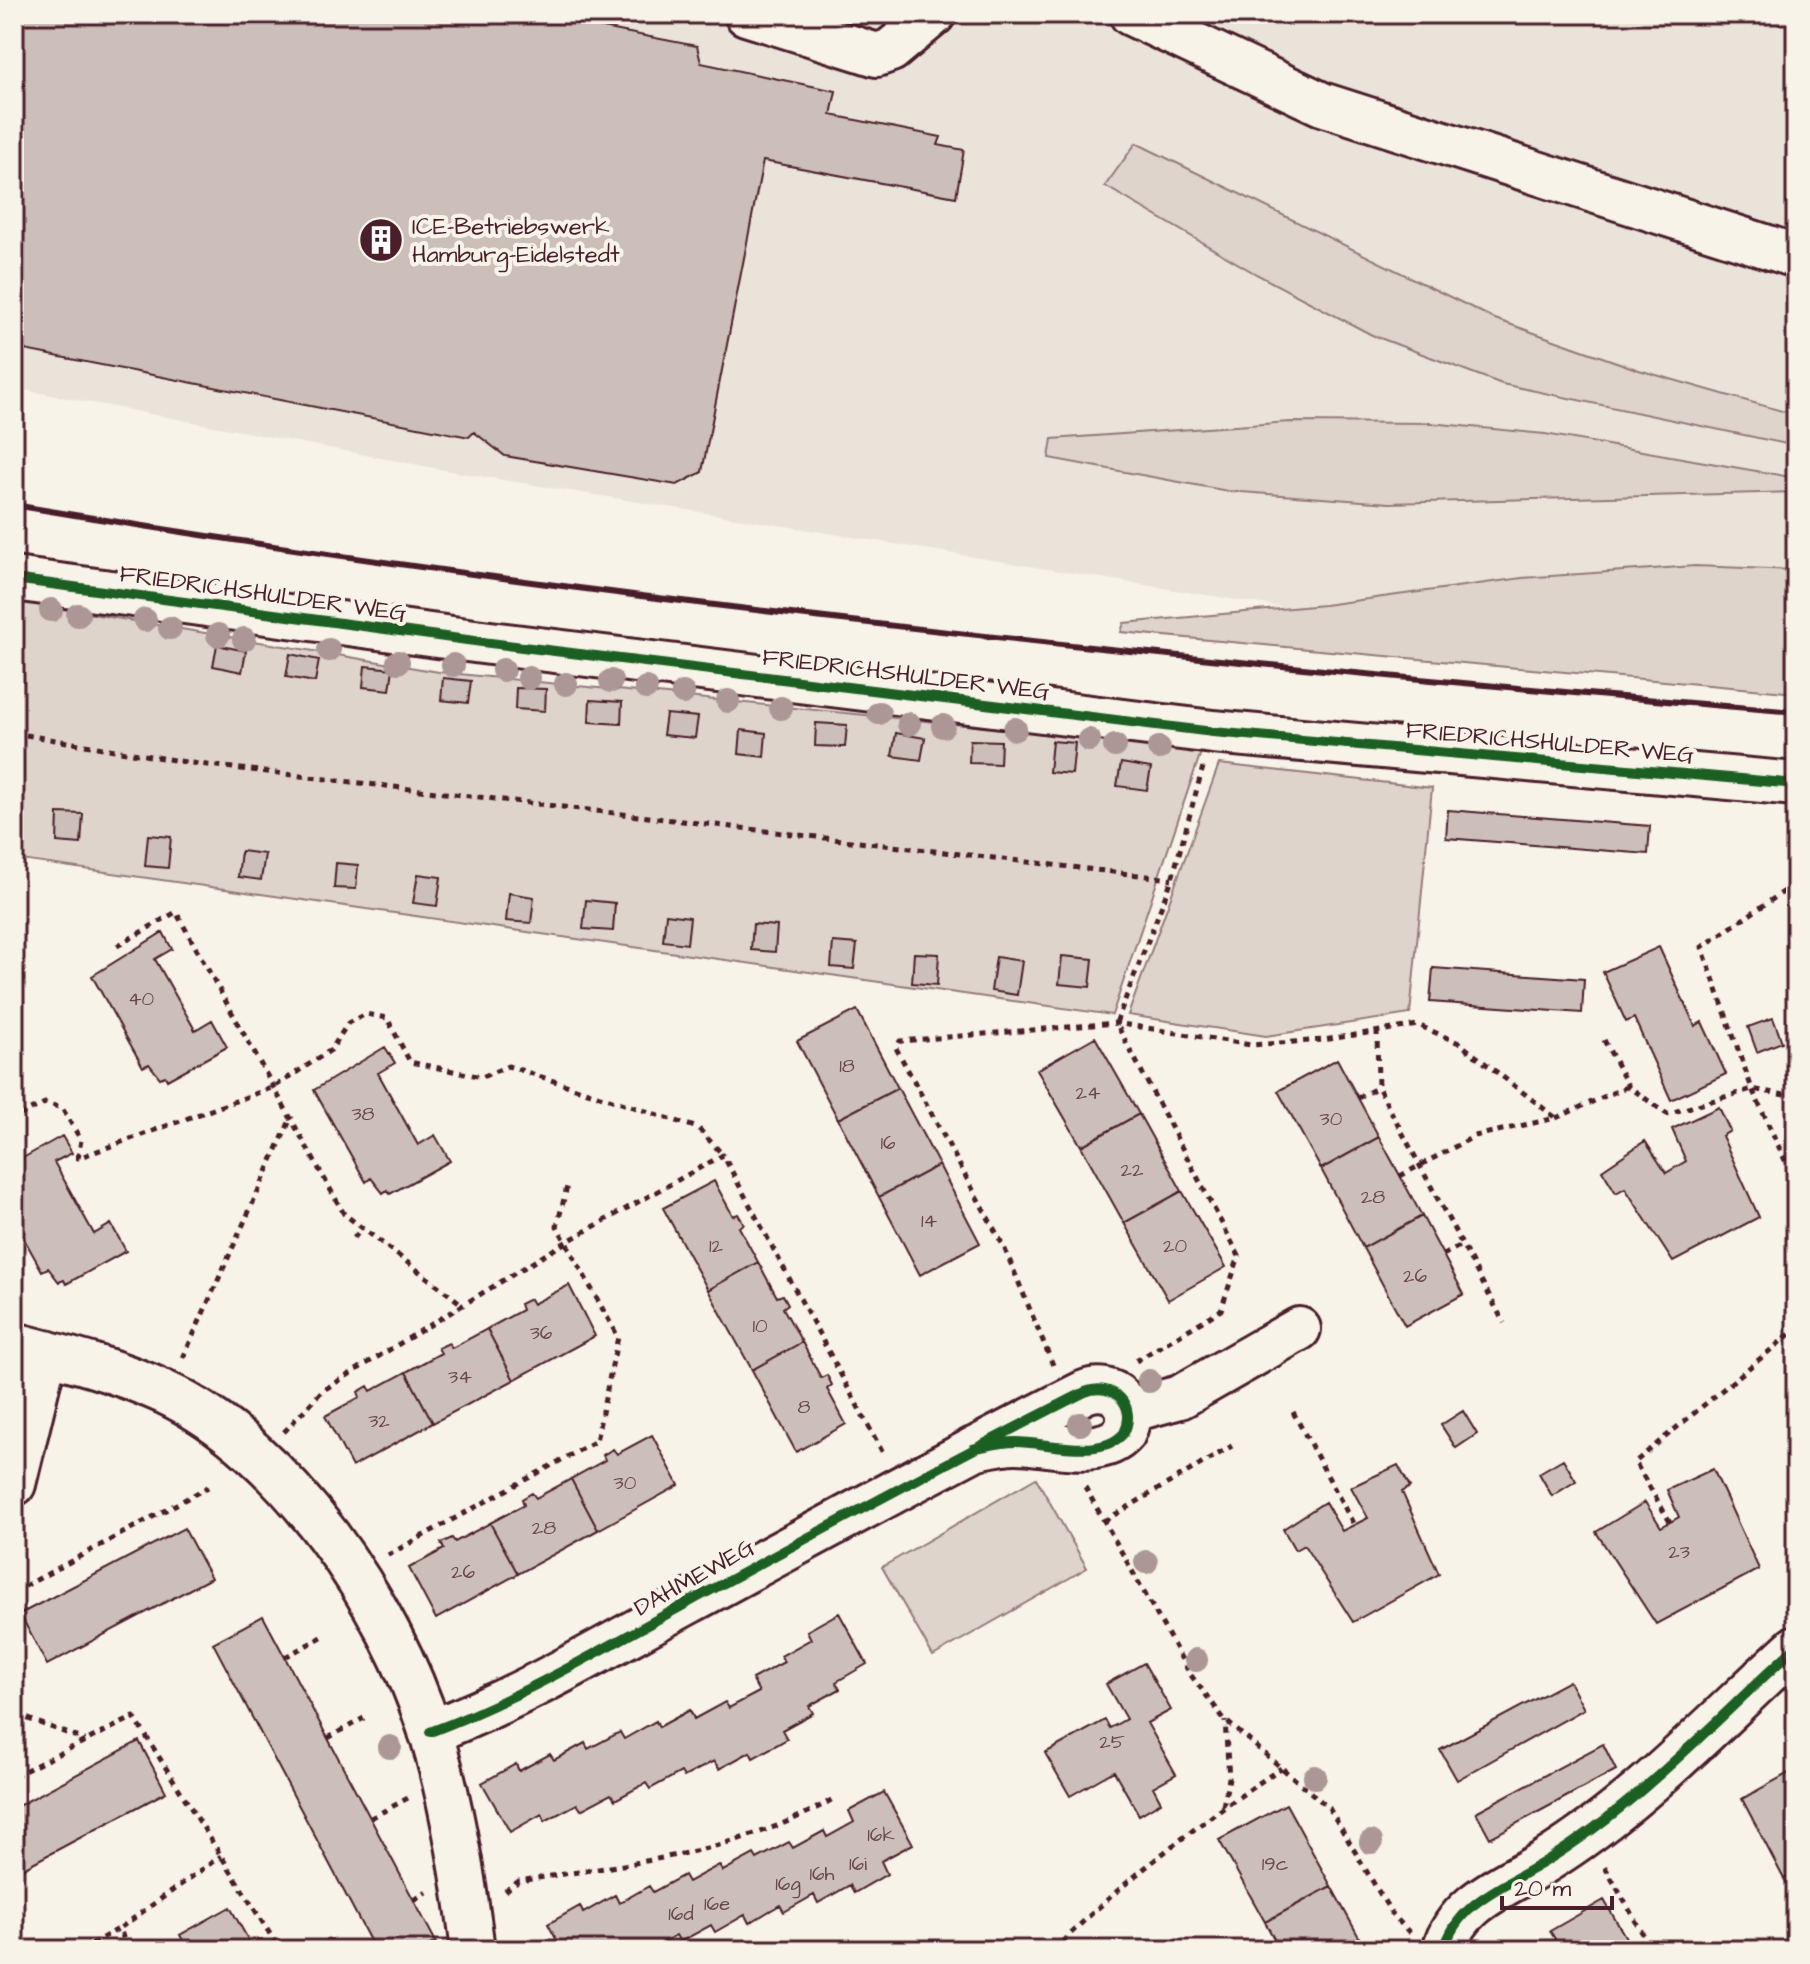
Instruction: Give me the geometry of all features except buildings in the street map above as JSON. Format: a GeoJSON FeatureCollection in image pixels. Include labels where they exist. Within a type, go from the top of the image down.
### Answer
{"type":"FeatureCollection","features":[{"type":"Feature","properties":{"kind":"street"},"geometry":{"type":"LineString","coordinates":[[746,14],[877,55],[891,50],[934,14]]}},
{"type":"Feature","properties":{"kind":"street"},"geometry":{"type":"LineString","coordinates":[[1131,14],[1322,104],[1796,256]]}},
{"type":"Feature","properties":{"kind":"street","name":"FRIEDRICHSHULDER WEG"},"geometry":{"type":"LineString","coordinates":[[14,579],[498,644],[1794,801]]}},
{"type":"Feature","properties":{"kind":"street","name":"DAHMEWEG"},"geometry":{"type":"LineString","coordinates":[[430,1732],[501,1704],[973,1449],[1093,1389],[1118,1394],[1128,1411],[1180,1397],[1299,1329]]}},
{"type":"Feature","properties":{"kind":"street"},"geometry":{"type":"LineString","coordinates":[[14,1484],[30,1348],[165,1392],[214,1423],[274,1474],[352,1569],[392,1641],[430,1732],[465,1883],[473,1950]]}},
{"type":"Feature","properties":{"kind":"street"},"geometry":{"type":"LineString","coordinates":[[1428,1942],[1471,1905],[1545,1862],[1628,1805],[1796,1647]]}},
{"type":"Feature","properties":{"kind":"path"},"geometry":{"type":"LineString","coordinates":[[1125,1367],[1221,1310],[1239,1256],[1116,1023],[1172,879],[1213,732]]}},
{"type":"Feature","properties":{"kind":"path"},"geometry":{"type":"LineString","coordinates":[[14,733],[191,763],[1172,879]]}},
{"type":"Feature","properties":{"kind":"path"},"geometry":{"type":"LineString","coordinates":[[1786,890],[1794,801]]}},
{"type":"Feature","properties":{"kind":"path"},"geometry":{"type":"LineString","coordinates":[[1796,891],[1786,890],[1702,947],[1752,1089],[1796,1184]]}},
{"type":"Feature","properties":{"kind":"path"},"geometry":{"type":"LineString","coordinates":[[117,946],[176,912],[344,1214],[463,1305]]}},
{"type":"Feature","properties":{"kind":"path"},"geometry":{"type":"LineString","coordinates":[[14,1126],[20,1115],[45,1103],[62,1108],[81,1140],[78,1158],[274,1087],[331,1050],[348,1023],[366,1014],[387,1018],[410,1062],[482,1077],[508,1066],[698,1128],[723,1155],[891,1469]]}},
{"type":"Feature","properties":{"kind":"path"},"geometry":{"type":"LineString","coordinates":[[1059,1378],[1004,1247],[896,1048],[900,1041],[1116,1023],[1251,1045],[1323,1040],[1418,1025],[1459,1043],[1556,1118]]}},
{"type":"Feature","properties":{"kind":"path"},"geometry":{"type":"LineString","coordinates":[[1377,1030],[1378,1087],[1504,1323]]}},
{"type":"Feature","properties":{"kind":"path"},"geometry":{"type":"LineString","coordinates":[[1604,1040],[1628,1086],[1667,1114],[1752,1089],[1796,1097]]}},
{"type":"Feature","properties":{"kind":"path"},"geometry":{"type":"LineString","coordinates":[[1400,1176],[1475,1136],[1556,1118],[1628,1086]]}},
{"type":"Feature","properties":{"kind":"path"},"geometry":{"type":"LineString","coordinates":[[1358,1098],[1378,1087]]}},
{"type":"Feature","properties":{"kind":"path"},"geometry":{"type":"LineString","coordinates":[[182,1359],[292,1116]]}},
{"type":"Feature","properties":{"kind":"path"},"geometry":{"type":"LineString","coordinates":[[275,1442],[322,1391],[566,1242],[723,1155]]}},
{"type":"Feature","properties":{"kind":"path"},"geometry":{"type":"LineString","coordinates":[[376,1561],[596,1441],[618,1337],[557,1226],[568,1183]]}},
{"type":"Feature","properties":{"kind":"path"},"geometry":{"type":"LineString","coordinates":[[354,1238],[362,1228]]}},
{"type":"Feature","properties":{"kind":"path"},"geometry":{"type":"LineString","coordinates":[[1443,1255],[1463,1244]]}},
{"type":"Feature","properties":{"kind":"path"},"geometry":{"type":"LineString","coordinates":[[1670,1522],[1635,1462],[1796,1329]]}},
{"type":"Feature","properties":{"kind":"path"},"geometry":{"type":"LineString","coordinates":[[1293,1412],[1354,1525]]}},
{"type":"Feature","properties":{"kind":"path"},"geometry":{"type":"LineString","coordinates":[[1104,1521],[1232,1446]]}},
{"type":"Feature","properties":{"kind":"path"},"geometry":{"type":"LineString","coordinates":[[1078,1475],[1190,1674],[1225,1720],[1329,1808],[1392,1914],[1428,1942]]}},
{"type":"Feature","properties":{"kind":"path"},"geometry":{"type":"LineString","coordinates":[[14,1592],[208,1487]]}},
{"type":"Feature","properties":{"kind":"path"},"geometry":{"type":"LineString","coordinates":[[285,1657],[327,1634]]}},
{"type":"Feature","properties":{"kind":"path"},"geometry":{"type":"LineString","coordinates":[[14,1699],[26,1718],[86,1740]]}},
{"type":"Feature","properties":{"kind":"path"},"geometry":{"type":"LineString","coordinates":[[1790,1713],[1796,1725]]}},
{"type":"Feature","properties":{"kind":"path"},"geometry":{"type":"LineString","coordinates":[[14,1776],[134,1717],[280,1950]]}},
{"type":"Feature","properties":{"kind":"path"},"geometry":{"type":"LineString","coordinates":[[328,1738],[364,1718]]}},
{"type":"Feature","properties":{"kind":"path"},"geometry":{"type":"LineString","coordinates":[[1222,1807],[1229,1778],[1230,1750],[1225,1720]]}},
{"type":"Feature","properties":{"kind":"path"},"geometry":{"type":"LineString","coordinates":[[1054,1950],[1089,1914],[1222,1807],[1281,1768]]}},
{"type":"Feature","properties":{"kind":"path"},"geometry":{"type":"LineString","coordinates":[[371,1818],[420,1792]]}},
{"type":"Feature","properties":{"kind":"path"},"geometry":{"type":"LineString","coordinates":[[505,1892],[519,1881],[708,1848],[778,1828],[833,1799]]}},
{"type":"Feature","properties":{"kind":"path"},"geometry":{"type":"LineString","coordinates":[[81,1950],[120,1928],[221,1856]]}},
{"type":"Feature","properties":{"kind":"path"},"geometry":{"type":"LineString","coordinates":[[1602,1863],[1652,1950]]}},
{"type":"Feature","properties":{"kind":"path"},"geometry":{"type":"LineString","coordinates":[[120,1928],[127,1950]]}},
{"type":"Feature","properties":{"kind":"path"},"geometry":{"type":"LineString","coordinates":[[14,1938],[20,1950]]}},
{"type":"Feature","properties":{"kind":"shaded area"},"geometry":{"type":"Polygon","coordinates":[[[14,14],[1796,14],[1796,679],[1383,624],[455,472],[14,388],[14,14]]]}},
{"type":"Feature","properties":{"kind":"shaded area"},"geometry":{"type":"Polygon","coordinates":[[[1136,143],[1495,319],[1639,370],[1796,415],[1796,446],[1502,384],[1372,335],[1256,274],[1105,186],[1136,143]]]}},
{"type":"Feature","properties":{"kind":"shaded area"},"geometry":{"type":"Polygon","coordinates":[[[1290,422],[1430,423],[1545,434],[1796,478],[1796,492],[1389,503],[1228,491],[1049,458],[1052,439],[1290,422]]]}},
{"type":"Feature","properties":{"kind":"shaded area"},"geometry":{"type":"Polygon","coordinates":[[[1695,566],[1796,570],[1796,693],[1121,632],[1124,623],[1324,605],[1522,578],[1695,566]]]}},
{"type":"Feature","properties":{"kind":"shaded area"},"geometry":{"type":"Polygon","coordinates":[[[14,601],[439,672],[1202,749],[1112,1015],[14,859],[14,601]]]}},
{"type":"Feature","properties":{"kind":"shaded area"},"geometry":{"type":"Polygon","coordinates":[[[1219,764],[1432,788],[1410,1014],[1266,1036],[1128,1015],[1219,764]]]}},
{"type":"Feature","properties":{"kind":"shaded area"},"geometry":{"type":"Polygon","coordinates":[[[1036,1478],[1087,1568],[933,1656],[882,1567],[1036,1478]]]}},
{"type":"Feature","properties":{"kind":"railway"},"geometry":{"type":"LineString","coordinates":[[14,505],[458,572],[903,627],[1126,651],[1796,712]]}},
{"type":"Feature","properties":{"kind":"cycle path"},"geometry":{"type":"LineString","coordinates":[[14,579],[482,642],[1213,732],[1796,784]]}},
{"type":"Feature","properties":{"kind":"cycle path"},"geometry":{"type":"LineString","coordinates":[[430,1732],[562,1672],[936,1469],[985,1443],[1085,1392],[1095,1389],[1113,1393],[1120,1398],[1128,1413],[1124,1433],[1102,1446],[1073,1448],[1016,1442],[999,1443],[989,1445],[978,1448],[973,1449]]}},
{"type":"Feature","properties":{"kind":"cycle path"},"geometry":{"type":"LineString","coordinates":[[1444,1950],[1450,1933],[1471,1907],[1581,1838],[1614,1813],[1676,1760],[1796,1647]]}},
{"type":"Feature","properties":{"kind":"place","name":"ICE-Betriebswerk Hamburg-Eidelstedt"},"geometry":{"type":"Point","coordinates":[381,240]}}]}
